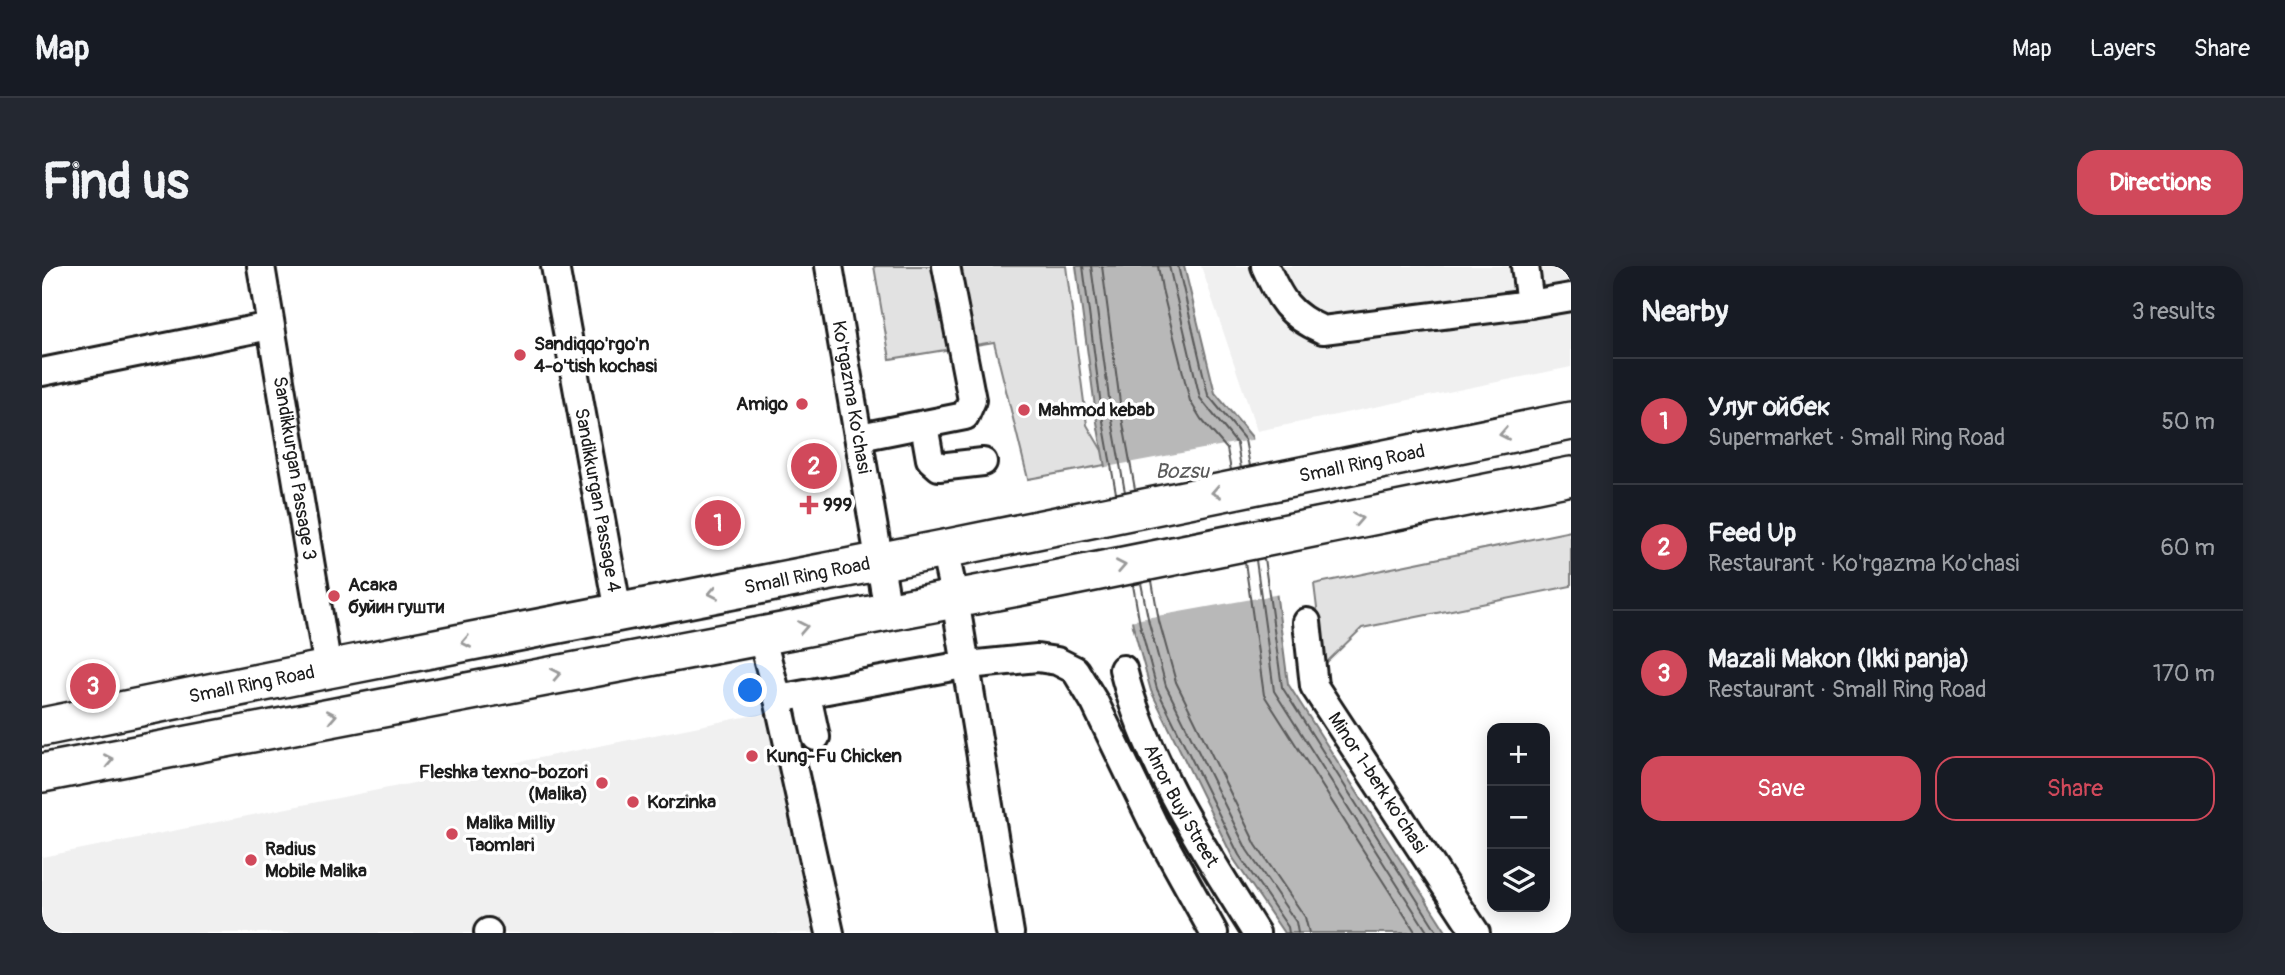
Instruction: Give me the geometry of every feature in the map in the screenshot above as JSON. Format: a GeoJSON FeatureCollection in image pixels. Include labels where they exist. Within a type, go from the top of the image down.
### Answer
{"type":"FeatureCollection","features":[{"type":"Feature","properties":{"kind":"highway","name":"Small Ring Road"},"geometry":{"type":"LineString","coordinates":[[42,727],[1571,421]]}},
{"type":"Feature","properties":{"kind":"highway"},"geometry":{"type":"LineString","coordinates":[[42,772],[1054,580],[1571,476]]}},
{"type":"Feature","properties":{"kind":"street","name":"Sandikkurgan Passage 3"},"geometry":{"type":"LineString","coordinates":[[261,266],[328,669]]}},
{"type":"Feature","properties":{"kind":"street","name":"Sandikkurgаn Passage 4"},"geometry":{"type":"LineString","coordinates":[[555,266],[618,612]]}},
{"type":"Feature","properties":{"kind":"street","name":"Ko'rgazma Ko'chasi"},"geometry":{"type":"LineString","coordinates":[[829,266],[888,611]]}},
{"type":"Feature","properties":{"kind":"street"},"geometry":{"type":"LineString","coordinates":[[860,437],[965,416],[972,400],[946,266]]}},
{"type":"Feature","properties":{"kind":"street"},"geometry":{"type":"LineString","coordinates":[[1265,266],[1285,306],[1304,322],[1322,330],[1571,297]]}},
{"type":"Feature","properties":{"kind":"street"},"geometry":{"type":"LineString","coordinates":[[1525,266],[1531,304]]}},
{"type":"Feature","properties":{"kind":"street"},"geometry":{"type":"LineString","coordinates":[[42,372],[270,326]]}},
{"type":"Feature","properties":{"kind":"street"},"geometry":{"type":"LineString","coordinates":[[924,425],[930,459],[939,467],[983,462]]}},
{"type":"Feature","properties":{"kind":"street"},"geometry":{"type":"LineString","coordinates":[[944,548],[955,599],[1010,933]]}},
{"type":"Feature","properties":{"kind":"street","name":"Minor 1-berk ko'chasi"},"geometry":{"type":"LineString","coordinates":[[1307,622],[1314,686],[1476,933]]}},
{"type":"Feature","properties":{"kind":"street"},"geometry":{"type":"LineString","coordinates":[[761,635],[778,699],[830,933]]}},
{"type":"Feature","properties":{"kind":"street"},"geometry":{"type":"LineString","coordinates":[[778,699],[965,665],[1037,658],[1057,661],[1075,670],[1095,702],[1153,823],[1214,933]]}},
{"type":"Feature","properties":{"kind":"street","name":"Ahror Buyi Street"},"geometry":{"type":"LineString","coordinates":[[1123,669],[1129,695],[1160,767],[1205,852],[1255,933]]}},
{"type":"Feature","properties":{"kind":"street"},"geometry":{"type":"LineString","coordinates":[[807,695],[816,737]]}},
{"type":"Feature","properties":{"kind":"shaded area"},"geometry":{"type":"Polygon","coordinates":[[[874,266],[1066,266],[1087,425],[1110,464],[1028,479],[994,342],[890,359],[874,266]]]}},
{"type":"Feature","properties":{"kind":"shaded area"},"geometry":{"type":"Polygon","coordinates":[[[1201,266],[1571,266],[1571,367],[1257,431],[1201,266]]]}},
{"type":"Feature","properties":{"kind":"shaded area"},"geometry":{"type":"Polygon","coordinates":[[[1571,531],[1571,586],[1362,628],[1324,665],[1314,584],[1571,531]]]}},
{"type":"Feature","properties":{"kind":"shaded area","name":"Fleshka texno-bozori (Malika)"},"geometry":{"type":"Polygon","coordinates":[[[780,710],[822,933],[42,933],[42,857],[780,710]]]}},
{"type":"Feature","properties":{"kind":"water","name":"Bozsu"},"geometry":{"type":"Polygon","coordinates":[[[1076,266],[1184,266],[1215,393],[1252,437],[1288,684],[1447,933],[1284,933],[1233,858],[1151,691],[1133,626],[1097,422],[1076,266]]]}},
{"type":"Feature","properties":{"kind":"pier"},"geometry":{"type":"Polygon","coordinates":[[[1256,439],[1280,594],[1129,621],[1101,468],[1256,439]]]}},
{"type":"Feature","properties":{"kind":"place","name":"Sandiqqo'rgo'n 4-o'tish kochasi"},"geometry":{"type":"Point","coordinates":[520,355]}},
{"type":"Feature","properties":{"kind":"place","name":"Amigo"},"geometry":{"type":"Point","coordinates":[802,404]}},
{"type":"Feature","properties":{"kind":"place","name":"Mahmod kebab"},"geometry":{"type":"Point","coordinates":[1024,410]}},
{"type":"Feature","properties":{"kind":"place","name":"Feed Up"},"geometry":{"type":"Point","coordinates":[814,466]}},
{"type":"Feature","properties":{"kind":"place","name":"999"},"geometry":{"type":"Point","coordinates":[809,505]}},
{"type":"Feature","properties":{"kind":"place","name":"Улуг ойбек"},"geometry":{"type":"Point","coordinates":[718,523]}},
{"type":"Feature","properties":{"kind":"place","name":"Асака буйин гушти"},"geometry":{"type":"Point","coordinates":[334,596]}},
{"type":"Feature","properties":{"kind":"place","name":"Mazali Makon (Ikki panja)"},"geometry":{"type":"Point","coordinates":[93,686]}},
{"type":"Feature","properties":{"kind":"place","name":"Kung-Fu Chicken"},"geometry":{"type":"Point","coordinates":[752,756]}},
{"type":"Feature","properties":{"kind":"place","name":"Fleshka texno-bozori (Malika)"},"geometry":{"type":"Point","coordinates":[602,783]}},
{"type":"Feature","properties":{"kind":"place","name":"Korzinka"},"geometry":{"type":"Point","coordinates":[633,802]}},
{"type":"Feature","properties":{"kind":"place","name":"Malika Milliy Taomlari"},"geometry":{"type":"Point","coordinates":[452,834]}},
{"type":"Feature","properties":{"kind":"place","name":"Radius Mobile Malika"},"geometry":{"type":"Point","coordinates":[251,860]}}]}
